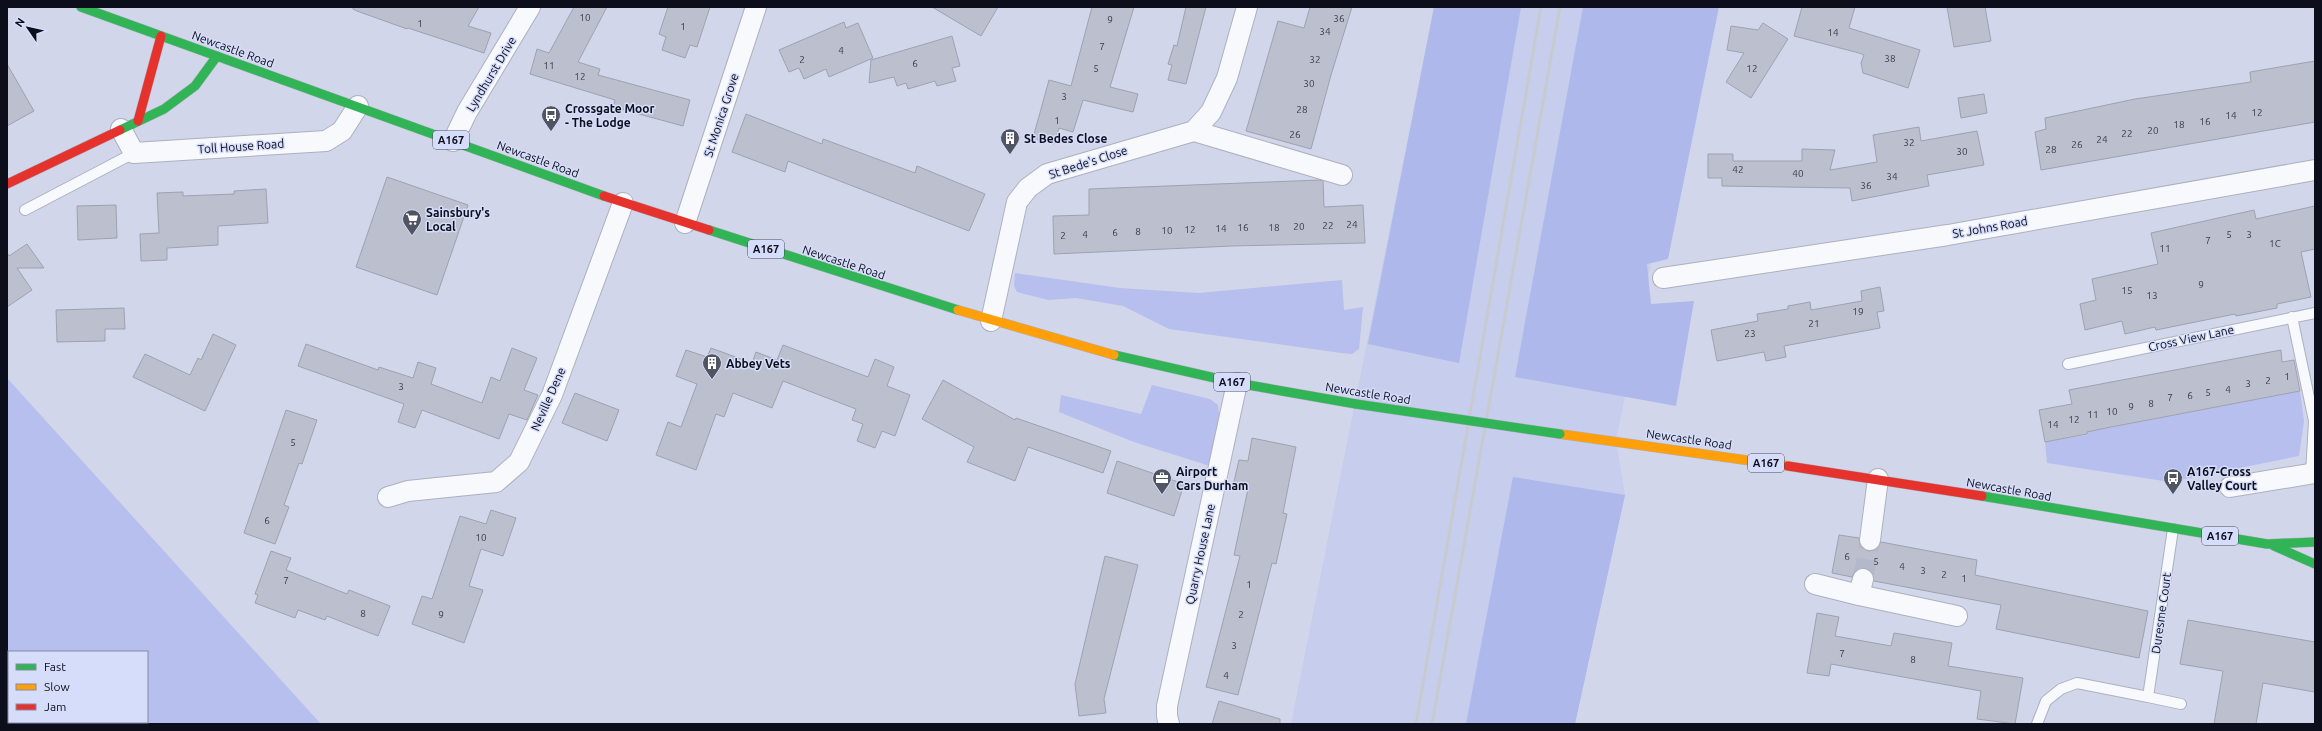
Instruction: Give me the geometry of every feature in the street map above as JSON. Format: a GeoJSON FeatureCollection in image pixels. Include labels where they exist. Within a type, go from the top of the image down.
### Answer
{"type":"FeatureCollection","features":[{"type":"Feature","properties":{"kind":"main road","name":"Newcastle Road"},"geometry":{"type":"LineString","coordinates":[[81,7],[358,106],[624,204],[990,321],[1108,354],[1237,383],[1356,404],[1878,479],[2267,544],[2315,542]]}},
{"type":"Feature","properties":{"kind":"main road"},"geometry":{"type":"LineString","coordinates":[[130,125],[161,36]]}},
{"type":"Feature","properties":{"kind":"main road"},"geometry":{"type":"LineString","coordinates":[[7,184],[164,110],[195,86],[217,56]]}},
{"type":"Feature","properties":{"kind":"main road","name":"Newcastle Road"},"geometry":{"type":"LineString","coordinates":[[2267,544],[2315,564]]}},
{"type":"Feature","properties":{"kind":"street","name":"Lyndhurst Drive"},"geometry":{"type":"LineString","coordinates":[[453,141],[468,112],[530,7]]}},
{"type":"Feature","properties":{"kind":"street","name":"St Monica Grove"},"geometry":{"type":"LineString","coordinates":[[685,223],[756,7]]}},
{"type":"Feature","properties":{"kind":"street"},"geometry":{"type":"LineString","coordinates":[[1247,7],[1228,78],[1211,112],[1194,131],[1342,175]]}},
{"type":"Feature","properties":{"kind":"street","name":"Toll House Road"},"geometry":{"type":"LineString","coordinates":[[134,153],[326,141],[342,131],[358,106]]}},
{"type":"Feature","properties":{"kind":"street"},"geometry":{"type":"LineString","coordinates":[[130,125],[134,153]]}},
{"type":"Feature","properties":{"kind":"street","name":"St Bede's Close"},"geometry":{"type":"LineString","coordinates":[[990,321],[1017,202],[1028,188],[1047,174],[1194,131]]}},
{"type":"Feature","properties":{"kind":"street","name":"St Johns Road"},"geometry":{"type":"LineString","coordinates":[[1663,278],[1948,235],[2315,170]]}},
{"type":"Feature","properties":{"kind":"street","name":"Neville Dene"},"geometry":{"type":"LineString","coordinates":[[388,497],[408,491],[496,482],[519,462],[552,395],[624,204]]}},
{"type":"Feature","properties":{"kind":"street","name":"Quarry House Lane"},"geometry":{"type":"LineString","coordinates":[[1169,724],[1166,716],[1167,706],[1237,383]]}},
{"type":"Feature","properties":{"kind":"street"},"geometry":{"type":"LineString","coordinates":[[2230,487],[2313,474]]}},
{"type":"Feature","properties":{"kind":"street"},"geometry":{"type":"LineString","coordinates":[[1870,540],[1878,479]]}},
{"type":"Feature","properties":{"kind":"street"},"geometry":{"type":"LineString","coordinates":[[1816,584],[1861,587],[1957,616]]}},
{"type":"Feature","properties":{"kind":"lane"},"geometry":{"type":"LineString","coordinates":[[26,210],[134,153]]}},
{"type":"Feature","properties":{"kind":"lane","name":"Cross View Lane"},"geometry":{"type":"LineString","coordinates":[[2068,364],[2315,313]]}},
{"type":"Feature","properties":{"kind":"lane"},"geometry":{"type":"LineString","coordinates":[[2292,317],[2314,421],[2313,474]]}},
{"type":"Feature","properties":{"kind":"lane","name":"Duresme Court"},"geometry":{"type":"LineString","coordinates":[[2148,697],[2173,529]]}},
{"type":"Feature","properties":{"kind":"lane"},"geometry":{"type":"LineString","coordinates":[[2037,724],[2046,701],[2061,689],[2077,683],[2181,704]]}},
{"type":"Feature","properties":{"kind":"shaded area"},"geometry":{"type":"Polygon","coordinates":[[[1434,7],[1702,7],[1616,441],[1625,495],[1575,724],[1291,724],[1434,7]]]}},
{"type":"Feature","properties":{"kind":"shaded area"},"geometry":{"type":"Polygon","coordinates":[[[1434,7],[1521,7],[1459,363],[1368,344],[1434,7]]]}},
{"type":"Feature","properties":{"kind":"shaded area"},"geometry":{"type":"Polygon","coordinates":[[[1583,7],[1719,7],[1668,259],[1647,264],[1651,304],[1694,301],[1676,406],[1515,377],[1583,7]]]}},
{"type":"Feature","properties":{"kind":"shaded area"},"geometry":{"type":"Polygon","coordinates":[[[1015,273],[1120,288],[1199,293],[1342,280],[1344,310],[1363,307],[1359,349],[1352,354],[1341,353],[1169,329],[1123,306],[1076,298],[1048,300],[1017,292],[1014,286],[1015,273]]]}},
{"type":"Feature","properties":{"kind":"shaded area"},"geometry":{"type":"Polygon","coordinates":[[[7,378],[321,724],[7,724],[7,378]]]}},
{"type":"Feature","properties":{"kind":"shaded area"},"geometry":{"type":"Polygon","coordinates":[[[1152,385],[1210,399],[1218,405],[1219,415],[1210,466],[1134,442],[1059,412],[1061,395],[1141,414],[1152,385]]]}},
{"type":"Feature","properties":{"kind":"shaded area"},"geometry":{"type":"Polygon","coordinates":[[[2300,391],[2304,421],[2299,456],[2170,482],[2047,463],[2045,442],[2087,435],[2087,432],[2300,391]]]}},
{"type":"Feature","properties":{"kind":"shaded area"},"geometry":{"type":"Polygon","coordinates":[[[1513,477],[1625,495],[1575,724],[1466,724],[1513,477]]]}},
{"type":"Feature","properties":{"kind":"building"},"geometry":{"type":"Polygon","coordinates":[[[353,7],[479,7],[468,26],[491,33],[484,53],[408,28],[407,29],[357,11],[353,9],[353,7]]]}},
{"type":"Feature","properties":{"kind":"building"},"geometry":{"type":"Polygon","coordinates":[[[574,7],[607,7],[578,62],[600,69],[598,75],[690,100],[683,126],[613,107],[615,100],[530,74],[537,49],[549,53],[574,7]]]}},
{"type":"Feature","properties":{"kind":"building"},"geometry":{"type":"Polygon","coordinates":[[[668,7],[710,7],[697,47],[690,45],[685,58],[662,50],[666,37],[659,34],[668,7]]]}},
{"type":"Feature","properties":{"kind":"building"},"geometry":{"type":"Polygon","coordinates":[[[932,7],[998,7],[981,36],[932,7]]]}},
{"type":"Feature","properties":{"kind":"building"},"geometry":{"type":"Polygon","coordinates":[[[1092,7],[1134,7],[1110,87],[1138,94],[1133,112],[1083,100],[1073,132],[1059,128],[1054,144],[1033,138],[1049,80],[1071,86],[1092,7]]]}},
{"type":"Feature","properties":{"kind":"building"},"geometry":{"type":"Polygon","coordinates":[[[1186,7],[1206,7],[1186,84],[1168,80],[1172,65],[1168,64],[1174,45],[1177,46],[1186,7]]]}},
{"type":"Feature","properties":{"kind":"building"},"geometry":{"type":"Polygon","coordinates":[[[1310,7],[1352,7],[1331,75],[1311,149],[1246,131],[1278,21],[1304,28],[1310,7]]]}},
{"type":"Feature","properties":{"kind":"building"},"geometry":{"type":"Polygon","coordinates":[[[1802,7],[1855,7],[1849,28],[1920,50],[1908,88],[1863,73],[1861,63],[1864,55],[1794,36],[1802,7]]]}},
{"type":"Feature","properties":{"kind":"building"},"geometry":{"type":"Polygon","coordinates":[[[1947,7],[1985,7],[1991,41],[1954,47],[1947,7]]]}},
{"type":"Feature","properties":{"kind":"building"},"geometry":{"type":"Polygon","coordinates":[[[844,22],[846,28],[858,23],[873,58],[829,77],[826,69],[804,79],[799,68],[789,72],[779,50],[844,22]]]}},
{"type":"Feature","properties":{"kind":"building"},"geometry":{"type":"Polygon","coordinates":[[[1763,23],[1788,39],[1751,98],[1726,82],[1744,53],[1727,50],[1731,26],[1758,30],[1763,23]]]}},
{"type":"Feature","properties":{"kind":"building"},"geometry":{"type":"Polygon","coordinates":[[[952,36],[960,66],[952,68],[956,81],[937,86],[935,81],[908,89],[906,83],[897,86],[894,77],[869,83],[871,60],[952,36]]]}},
{"type":"Feature","properties":{"kind":"building"},"geometry":{"type":"Polygon","coordinates":[[[2315,61],[2315,122],[2041,170],[2035,132],[2046,129],[2045,118],[2135,99],[2251,82],[2250,72],[2315,61]]]}},
{"type":"Feature","properties":{"kind":"building"},"geometry":{"type":"Polygon","coordinates":[[[7,64],[34,111],[7,126],[7,64]]]}},
{"type":"Feature","properties":{"kind":"building"},"geometry":{"type":"Polygon","coordinates":[[[1984,94],[1987,113],[1961,118],[1958,98],[1984,94]]]}},
{"type":"Feature","properties":{"kind":"building"},"geometry":{"type":"Polygon","coordinates":[[[746,114],[822,144],[823,139],[915,173],[917,166],[985,194],[969,231],[788,161],[785,172],[732,152],[746,114]]]}},
{"type":"Feature","properties":{"kind":"building"},"geometry":{"type":"Polygon","coordinates":[[[1919,127],[1921,141],[1977,131],[1984,165],[1927,175],[1929,186],[1852,201],[1850,188],[1722,186],[1722,178],[1708,178],[1708,154],[1733,154],[1733,161],[1802,161],[1802,149],[1835,150],[1830,170],[1877,162],[1873,135],[1919,127]]]}},
{"type":"Feature","properties":{"kind":"building","name":"Sainsbury's Local"},"geometry":{"type":"Polygon","coordinates":[[[387,177],[468,205],[437,295],[356,267],[387,177]]]}},
{"type":"Feature","properties":{"kind":"building"},"geometry":{"type":"Polygon","coordinates":[[[1323,181],[1324,207],[1363,205],[1365,243],[1232,246],[1054,254],[1053,216],[1089,215],[1089,189],[1323,181]]]}},
{"type":"Feature","properties":{"kind":"building"},"geometry":{"type":"Polygon","coordinates":[[[266,189],[268,223],[218,226],[218,245],[167,248],[167,260],[141,261],[140,234],[159,233],[157,193],[183,192],[183,196],[234,194],[234,191],[266,189]]]}},
{"type":"Feature","properties":{"kind":"building"},"geometry":{"type":"Polygon","coordinates":[[[116,205],[117,238],[78,240],[77,206],[116,205]]]}},
{"type":"Feature","properties":{"kind":"building"},"geometry":{"type":"Polygon","coordinates":[[[2315,206],[2315,249],[2301,252],[2311,297],[2277,304],[2277,308],[2236,316],[2235,314],[2156,330],[2155,327],[2125,334],[2122,321],[2085,330],[2080,304],[2096,300],[2092,279],[2158,264],[2151,233],[2254,210],[2256,219],[2315,206]]]}},
{"type":"Feature","properties":{"kind":"building"},"geometry":{"type":"Polygon","coordinates":[[[27,244],[44,268],[17,268],[32,290],[7,307],[7,253],[9,256],[27,244]]]}},
{"type":"Feature","properties":{"kind":"building"},"geometry":{"type":"Polygon","coordinates":[[[1880,287],[1884,311],[1877,312],[1880,328],[1784,346],[1786,357],[1766,361],[1764,352],[1717,361],[1711,330],[1758,321],[1757,314],[1788,309],[1788,306],[1810,302],[1811,310],[1862,301],[1861,291],[1880,287]]]}},
{"type":"Feature","properties":{"kind":"building"},"geometry":{"type":"Polygon","coordinates":[[[124,308],[125,329],[105,329],[105,341],[57,342],[56,310],[124,308]]]}},
{"type":"Feature","properties":{"kind":"building"},"geometry":{"type":"Polygon","coordinates":[[[213,334],[236,345],[205,411],[133,377],[145,354],[190,375],[198,358],[201,360],[213,334]]]}},
{"type":"Feature","properties":{"kind":"building"},"geometry":{"type":"Polygon","coordinates":[[[306,344],[378,370],[379,367],[413,378],[418,362],[436,368],[431,384],[482,403],[491,377],[500,381],[512,348],[537,358],[524,390],[538,395],[527,420],[509,414],[499,439],[422,410],[415,428],[398,422],[404,404],[298,366],[306,344]]]}},
{"type":"Feature","properties":{"kind":"building"},"geometry":{"type":"Polygon","coordinates":[[[783,345],[868,377],[875,359],[894,367],[887,386],[910,395],[895,436],[882,431],[875,448],[857,441],[863,424],[852,420],[856,409],[783,381],[772,408],[733,393],[724,417],[716,414],[696,470],[656,455],[668,422],[681,427],[697,384],[676,376],[686,350],[707,357],[711,348],[752,363],[756,352],[777,360],[783,345]]]}},
{"type":"Feature","properties":{"kind":"building"},"geometry":{"type":"Polygon","coordinates":[[[2281,350],[2282,362],[2294,360],[2300,391],[2106,428],[2087,432],[2087,434],[2045,442],[2039,410],[2072,404],[2069,390],[2281,350]]]}},
{"type":"Feature","properties":{"kind":"building"},"geometry":{"type":"Polygon","coordinates":[[[943,380],[1015,420],[1016,418],[1111,451],[1103,473],[1028,447],[1015,481],[967,462],[974,447],[922,419],[943,380]]]}},
{"type":"Feature","properties":{"kind":"building"},"geometry":{"type":"Polygon","coordinates":[[[575,393],[619,410],[607,441],[562,423],[575,393]]]}},
{"type":"Feature","properties":{"kind":"building"},"geometry":{"type":"Polygon","coordinates":[[[286,410],[317,420],[302,464],[299,463],[284,505],[289,507],[275,544],[244,533],[286,410]]]}},
{"type":"Feature","properties":{"kind":"building"},"geometry":{"type":"Polygon","coordinates":[[[1252,438],[1296,447],[1283,513],[1287,514],[1276,564],[1272,563],[1238,695],[1206,687],[1240,556],[1234,555],[1248,489],[1233,486],[1239,460],[1248,461],[1252,438]]]}},
{"type":"Feature","properties":{"kind":"building"},"geometry":{"type":"Polygon","coordinates":[[[1117,461],[1184,484],[1174,516],[1107,493],[1117,461]]]}},
{"type":"Feature","properties":{"kind":"building"},"geometry":{"type":"Polygon","coordinates":[[[491,510],[516,518],[503,556],[481,549],[469,586],[483,590],[464,643],[412,624],[422,596],[432,599],[460,516],[486,524],[491,510]]]}},
{"type":"Feature","properties":{"kind":"building"},"geometry":{"type":"Polygon","coordinates":[[[1839,535],[1859,538],[1860,545],[1868,551],[1875,550],[1881,542],[1977,560],[1975,575],[2148,611],[2139,658],[1996,629],[2001,605],[1874,581],[1871,571],[1865,568],[1855,571],[1852,577],[1832,573],[1839,535]]]}},
{"type":"Feature","properties":{"kind":"building"},"geometry":{"type":"Polygon","coordinates":[[[271,551],[291,558],[286,570],[347,594],[349,590],[390,606],[378,636],[327,616],[325,620],[298,610],[295,618],[255,603],[258,595],[255,594],[271,551]]]}},
{"type":"Feature","properties":{"kind":"building"},"geometry":{"type":"Polygon","coordinates":[[[1105,556],[1138,565],[1104,699],[1106,713],[1079,716],[1075,684],[1105,556]]]}},
{"type":"Feature","properties":{"kind":"building"},"geometry":{"type":"Polygon","coordinates":[[[1817,613],[1839,617],[1835,636],[1891,646],[1894,633],[1952,643],[1948,666],[2023,678],[2015,724],[1977,719],[1981,691],[1831,664],[1829,676],[1807,673],[1817,613]]]}},
{"type":"Feature","properties":{"kind":"building"},"geometry":{"type":"Polygon","coordinates":[[[2188,620],[2315,642],[2315,692],[2263,683],[2256,724],[2214,724],[2223,671],[2180,664],[2188,620]]]}},
{"type":"Feature","properties":{"kind":"building"},"geometry":{"type":"Polygon","coordinates":[[[1219,701],[1280,719],[1280,724],[1212,724],[1219,701]]]}},
{"type":"Feature","properties":{"kind":"tunnel"},"geometry":{"type":"LineString","coordinates":[[1863,579],[1870,540]]}},
{"type":"Feature","properties":{"kind":"railway"},"geometry":{"type":"LineString","coordinates":[[1416,724],[1541,7]]}},
{"type":"Feature","properties":{"kind":"railway"},"geometry":{"type":"LineString","coordinates":[[1432,724],[1560,7]]}},
{"type":"Feature","properties":{"kind":"traffic: fast"},"geometry":{"type":"LineString","coordinates":[[81,7],[604,196]]}},
{"type":"Feature","properties":{"kind":"traffic: fast"},"geometry":{"type":"LineString","coordinates":[[120,130],[164,109],[195,86],[217,56]]}},
{"type":"Feature","properties":{"kind":"traffic: fast"},"geometry":{"type":"LineString","coordinates":[[709,230],[958,310]]}},
{"type":"Feature","properties":{"kind":"traffic: fast"},"geometry":{"type":"LineString","coordinates":[[1114,355],[1237,383],[1356,404]]}},
{"type":"Feature","properties":{"kind":"traffic: fast"},"geometry":{"type":"LineString","coordinates":[[1356,404],[1560,434]]}},
{"type":"Feature","properties":{"kind":"traffic: fast"},"geometry":{"type":"LineString","coordinates":[[1982,496],[2267,544],[2315,542]]}},
{"type":"Feature","properties":{"kind":"traffic: fast"},"geometry":{"type":"LineString","coordinates":[[2274,546],[2315,564]]}},
{"type":"Feature","properties":{"kind":"traffic: slow"},"geometry":{"type":"LineString","coordinates":[[958,310],[1114,355]]}},
{"type":"Feature","properties":{"kind":"traffic: slow"},"geometry":{"type":"LineString","coordinates":[[1560,434],[1788,466]]}},
{"type":"Feature","properties":{"kind":"traffic: jam"},"geometry":{"type":"LineString","coordinates":[[138,121],[161,36]]}},
{"type":"Feature","properties":{"kind":"traffic: jam"},"geometry":{"type":"LineString","coordinates":[[7,184],[120,130]]}},
{"type":"Feature","properties":{"kind":"traffic: jam"},"geometry":{"type":"LineString","coordinates":[[604,196],[709,230]]}},
{"type":"Feature","properties":{"kind":"traffic: jam"},"geometry":{"type":"LineString","coordinates":[[1788,466],[1982,496]]}},
{"type":"Feature","properties":{"kind":"place","name":"Crossgate Moor - The Lodge"},"geometry":{"type":"Point","coordinates":[551,132]}},
{"type":"Feature","properties":{"kind":"place","name":"St Bedes Close"},"geometry":{"type":"Point","coordinates":[1010,155]}},
{"type":"Feature","properties":{"kind":"place","name":"Sainsbury's Local"},"geometry":{"type":"Point","coordinates":[412,236]}},
{"type":"Feature","properties":{"kind":"place","name":"Abbey Vets"},"geometry":{"type":"Point","coordinates":[712,380]}},
{"type":"Feature","properties":{"kind":"place","name":"Airport Cars Durham"},"geometry":{"type":"Point","coordinates":[1162,495]}},
{"type":"Feature","properties":{"kind":"place","name":"A167-Cross Valley Court"},"geometry":{"type":"Point","coordinates":[2173,495]}}]}
